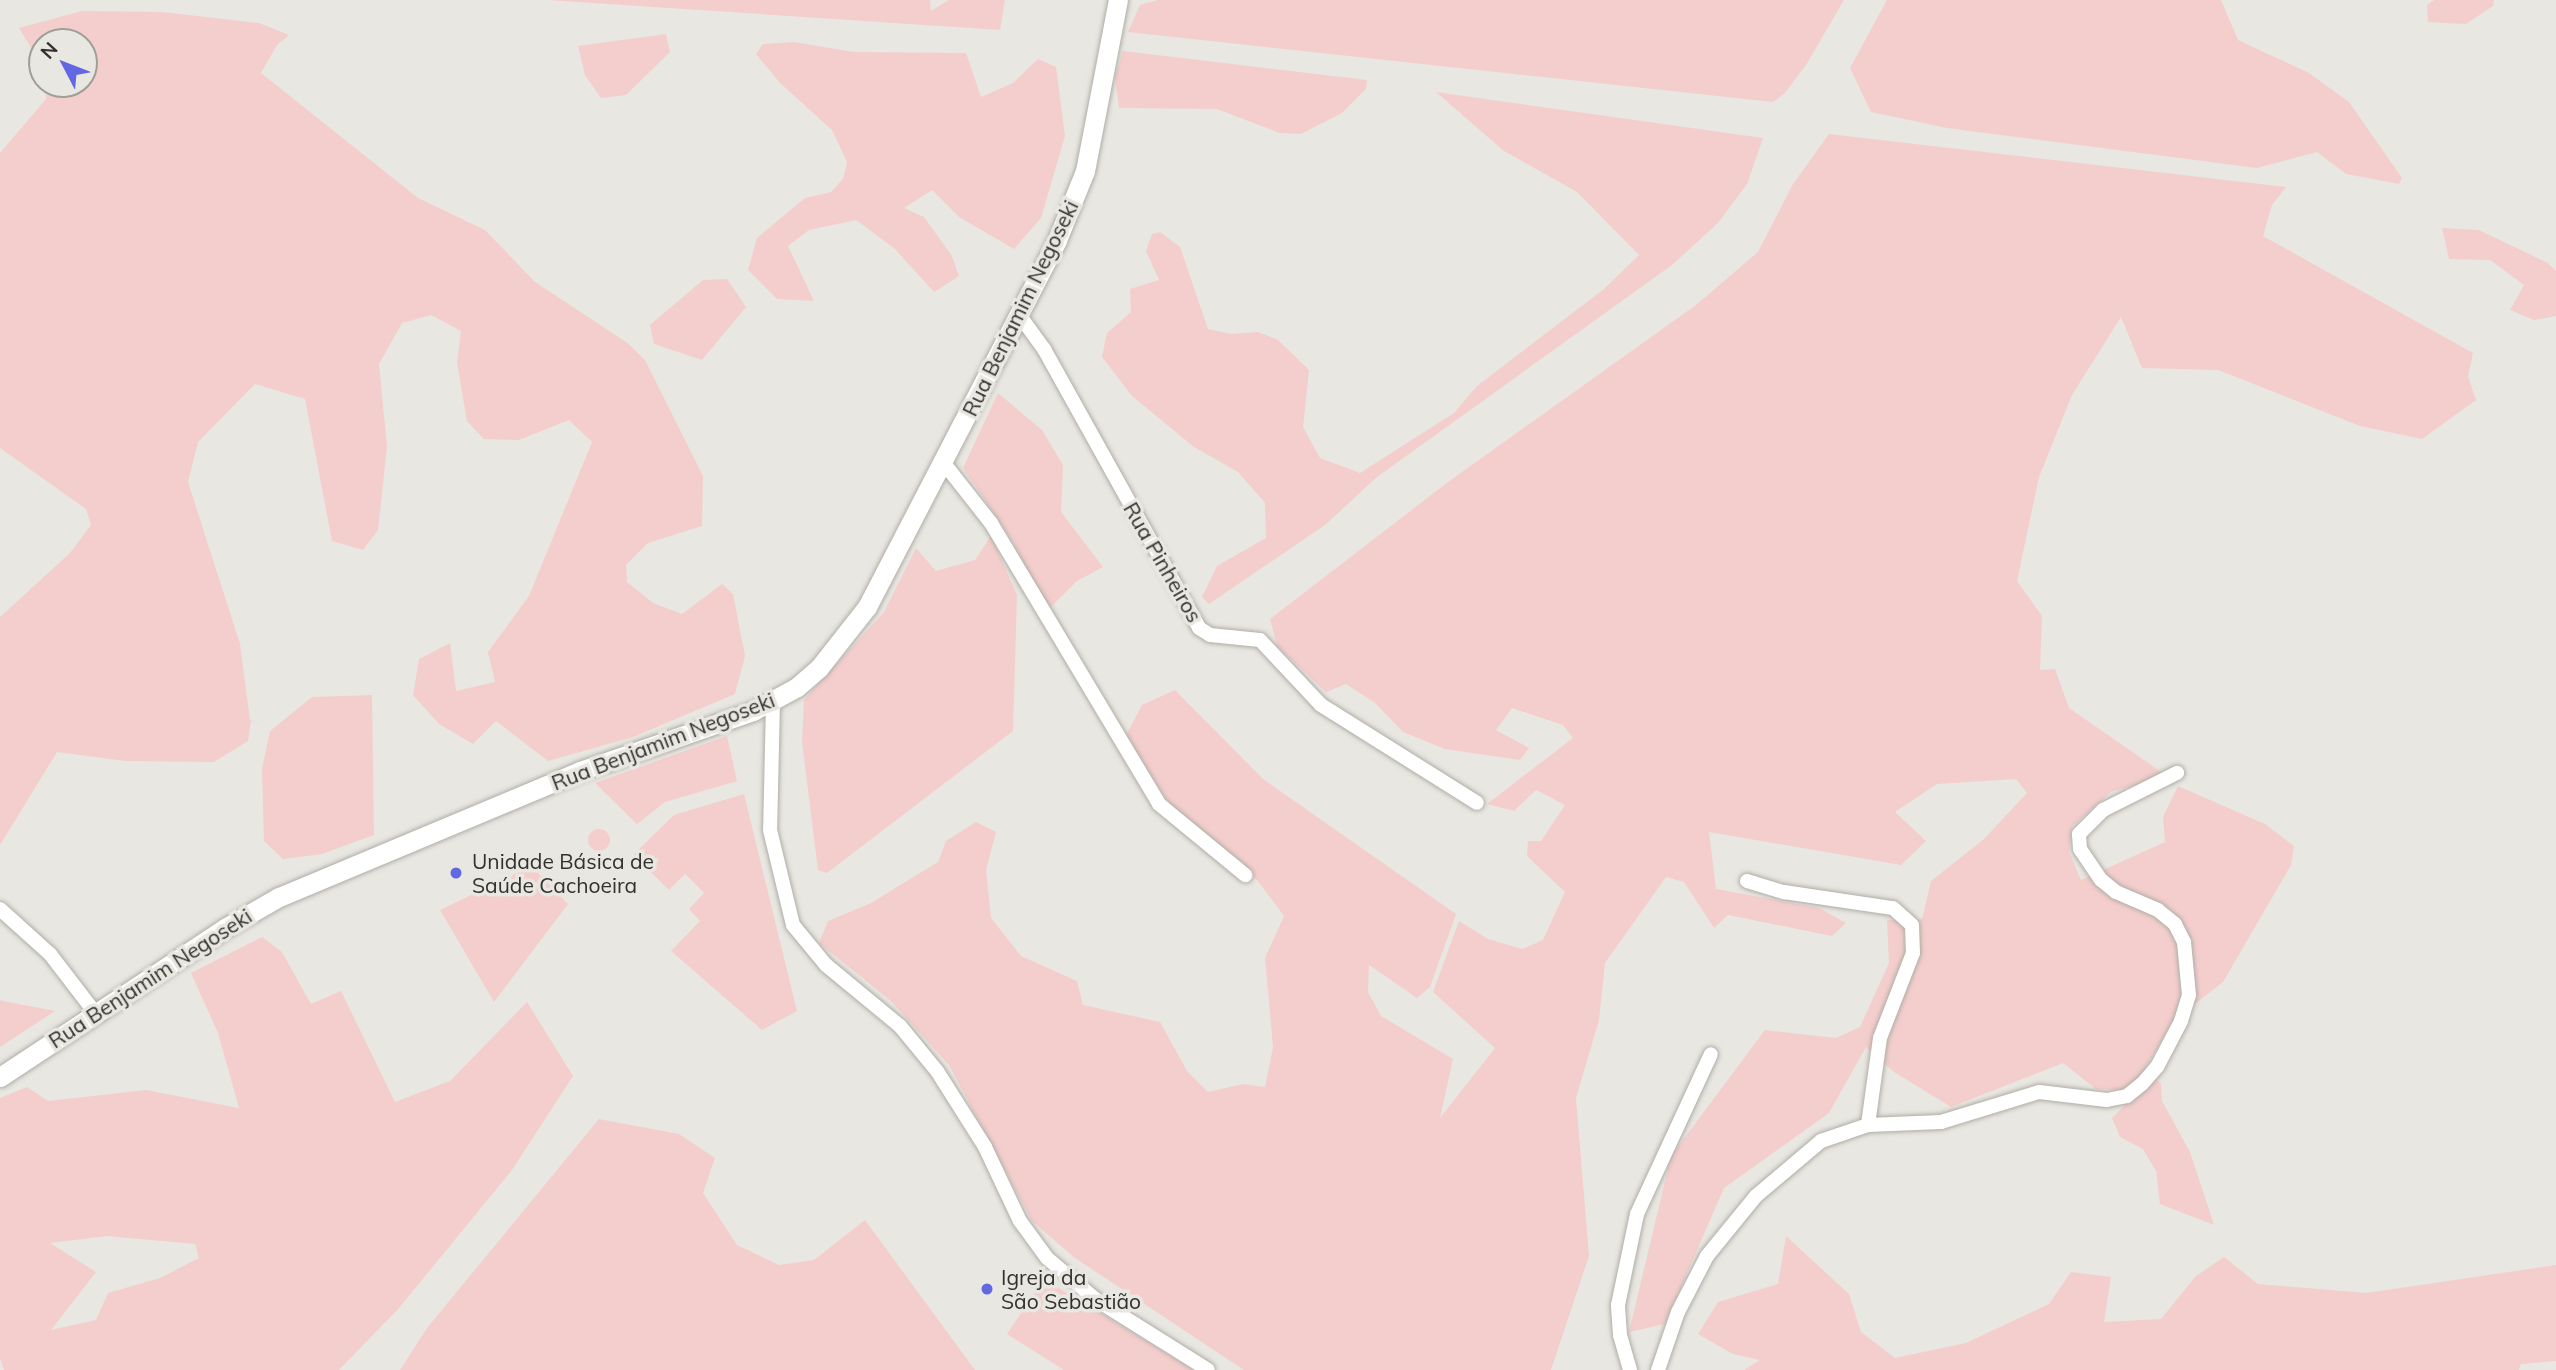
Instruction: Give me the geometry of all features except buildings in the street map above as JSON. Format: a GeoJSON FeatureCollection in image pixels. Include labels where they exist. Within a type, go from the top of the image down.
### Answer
{"type":"FeatureCollection","features":[{"type":"Feature","properties":{"kind":"main road","name":"Rua Benjamim Negoseki"},"geometry":{"type":"LineString","coordinates":[[0,1077],[279,897],[580,771],[773,702],[819,668],[851,631],[943,462],[1020,316],[1085,171],[1118,0]]}},
{"type":"Feature","properties":{"kind":"street","name":"Rua Pinheiros"},"geometry":{"type":"LineString","coordinates":[[1020,316],[1044,349],[1199,628],[1210,635],[1260,640],[1321,705],[1477,803]]}},
{"type":"Feature","properties":{"kind":"street"},"geometry":{"type":"LineString","coordinates":[[943,462],[991,523],[1159,804],[1245,875]]}},
{"type":"Feature","properties":{"kind":"street"},"geometry":{"type":"LineString","coordinates":[[773,702],[770,830],[793,925],[826,965],[892,1018],[937,1071],[985,1147],[1020,1222],[1047,1258],[1095,1299],[1208,1370]]}},
{"type":"Feature","properties":{"kind":"street"},"geometry":{"type":"LineString","coordinates":[[1658,1370],[1689,1287],[1731,1223],[1794,1160],[1821,1141],[1868,1125],[1941,1122],[2039,1092],[2107,1100],[2127,1096],[2157,1067],[2185,1008],[2189,968],[2184,942],[2175,925],[2158,910],[2116,892],[2101,880],[2080,849],[2079,834],[2103,810],[2177,773]]}},
{"type":"Feature","properties":{"kind":"street"},"geometry":{"type":"LineString","coordinates":[[1747,881],[1784,891],[1893,908],[1912,925],[1913,953],[1880,1038],[1868,1125]]}},
{"type":"Feature","properties":{"kind":"street"},"geometry":{"type":"LineString","coordinates":[[0,909],[50,954],[96,1014]]}},
{"type":"Feature","properties":{"kind":"street"},"geometry":{"type":"LineString","coordinates":[[1630,1370],[1620,1335],[1618,1305],[1637,1214],[1711,1054]]}},
{"type":"Feature","properties":{"kind":"shaded area"},"geometry":{"type":"Polygon","coordinates":[[[547,0],[930,0],[931,11],[949,0],[1005,0],[1000,30],[547,0]]]}},
{"type":"Feature","properties":{"kind":"shaded area"},"geometry":{"type":"Polygon","coordinates":[[[1157,0],[1844,0],[1806,65],[1784,94],[1773,102],[1128,32],[1140,5],[1157,0]]]}},
{"type":"Feature","properties":{"kind":"shaded area"},"geometry":{"type":"Polygon","coordinates":[[[1887,0],[2221,0],[2238,40],[2309,73],[2349,102],[2402,178],[2399,184],[2346,174],[2317,152],[2257,168],[1947,128],[1871,112],[1850,68],[1887,0]]]}},
{"type":"Feature","properties":{"kind":"shaded area"},"geometry":{"type":"Polygon","coordinates":[[[2434,0],[2494,0],[2493,6],[2466,24],[2428,22],[2427,5],[2434,0]]]}},
{"type":"Feature","properties":{"kind":"shaded area"},"geometry":{"type":"Polygon","coordinates":[[[82,11],[162,12],[259,23],[289,35],[277,45],[261,73],[418,198],[485,230],[535,282],[629,344],[645,360],[703,476],[702,526],[648,543],[626,565],[627,582],[653,603],[682,614],[722,584],[733,594],[745,656],[735,694],[633,737],[548,761],[496,721],[473,744],[439,724],[413,695],[419,659],[450,643],[456,691],[495,682],[488,652],[529,596],[592,442],[569,420],[519,440],[484,439],[467,421],[457,363],[461,331],[431,315],[402,323],[379,364],[387,447],[378,530],[363,550],[332,541],[305,399],[255,384],[198,442],[188,482],[240,644],[250,720],[270,731],[251,721],[248,741],[214,762],[125,761],[57,752],[0,845],[0,617],[70,553],[91,525],[86,509],[0,448],[0,153],[46,98],[98,98],[98,28],[28,28],[28,43],[19,28],[82,11]]]}},
{"type":"Feature","properties":{"kind":"shaded area"},"geometry":{"type":"Polygon","coordinates":[[[666,34],[670,52],[626,95],[601,98],[585,75],[578,46],[666,34]]]}},
{"type":"Feature","properties":{"kind":"shaded area"},"geometry":{"type":"Polygon","coordinates":[[[794,42],[853,52],[966,53],[981,97],[1013,83],[1038,59],[1056,67],[1065,136],[1041,218],[1014,249],[959,217],[932,190],[904,208],[924,217],[952,256],[959,276],[934,292],[895,249],[856,220],[809,230],[788,246],[814,301],[777,299],[748,270],[757,238],[805,198],[831,192],[843,179],[847,162],[832,130],[780,83],[756,54],[763,44],[794,42]]]}},
{"type":"Feature","properties":{"kind":"shaded area"},"geometry":{"type":"Polygon","coordinates":[[[1123,51],[1367,80],[1366,89],[1342,113],[1301,134],[1280,133],[1217,109],[1119,108],[1115,77],[1123,51]]]}},
{"type":"Feature","properties":{"kind":"shaded area"},"geometry":{"type":"Polygon","coordinates":[[[1436,92],[1763,138],[1747,184],[1718,223],[1672,265],[1377,477],[1325,525],[1209,604],[1202,597],[1217,566],[1266,538],[1265,503],[1238,472],[1194,447],[1132,396],[1102,357],[1107,333],[1131,312],[1130,289],[1159,280],[1146,251],[1152,234],[1160,232],[1180,247],[1208,329],[1232,334],[1258,332],[1278,340],[1309,370],[1303,427],[1320,458],[1360,473],[1454,413],[1477,386],[1604,289],[1639,255],[1577,192],[1504,151],[1436,92]]]}},
{"type":"Feature","properties":{"kind":"shaded area"},"geometry":{"type":"Polygon","coordinates":[[[1829,134],[2286,187],[2272,205],[2263,236],[2473,353],[2468,376],[2476,400],[2422,439],[2360,426],[2218,370],[2142,368],[2121,317],[2072,395],[2039,477],[2017,581],[2042,616],[2040,670],[2055,669],[2069,708],[2167,776],[2111,792],[2072,826],[2069,852],[2081,880],[2165,842],[2163,817],[2178,786],[2265,824],[2294,846],[2291,865],[2223,982],[2173,1021],[2146,1067],[2161,1084],[2162,1101],[2190,1152],[2214,1225],[2160,1204],[2156,1171],[2143,1149],[2120,1137],[2112,1118],[2124,1106],[2116,1090],[2096,1089],[2063,1063],[1951,1107],[1894,1072],[1866,1047],[1829,1113],[1724,1188],[1665,1324],[1629,1332],[1671,1156],[1765,1030],[1836,1038],[1860,1027],[1889,963],[1887,920],[1922,919],[1931,881],[1984,839],[2027,793],[2016,779],[1937,784],[1895,812],[1926,841],[1901,865],[1709,832],[1716,889],[1819,908],[1846,923],[1832,936],[1728,915],[1714,928],[1684,882],[1666,877],[1605,963],[1599,1020],[1576,1098],[1589,1256],[1551,1370],[1244,1370],[1075,1258],[1032,1221],[949,1065],[891,1001],[819,943],[828,921],[871,903],[938,862],[946,841],[976,822],[996,832],[986,870],[991,918],[1021,956],[1077,981],[1083,1005],[1160,1022],[1187,1071],[1208,1092],[1243,1084],[1265,1087],[1273,1047],[1265,958],[1284,916],[1257,880],[1176,812],[1124,739],[1142,705],[1175,690],[1263,779],[1456,914],[1430,987],[1417,998],[1369,965],[1368,992],[1381,1016],[1453,1059],[1440,1118],[1495,1048],[1433,992],[1459,921],[1488,939],[1522,949],[1543,940],[1565,892],[1527,856],[1528,841],[1541,841],[1565,805],[1536,790],[1514,811],[1487,804],[1573,738],[1563,725],[1512,708],[1496,730],[1529,748],[1520,760],[1445,749],[1403,732],[1375,703],[1346,684],[1326,692],[1277,646],[1270,619],[1448,482],[1696,305],[1758,252],[1793,184],[1829,134]]]}},
{"type":"Feature","properties":{"kind":"shaded area"},"geometry":{"type":"Polygon","coordinates":[[[2442,228],[2479,230],[2548,263],[2556,271],[2556,316],[2534,320],[2510,310],[2524,285],[2490,260],[2449,259],[2442,228]]]}},
{"type":"Feature","properties":{"kind":"shaded area"},"geometry":{"type":"Polygon","coordinates":[[[727,279],[746,307],[702,360],[654,344],[650,325],[703,280],[727,279]]]}},
{"type":"Feature","properties":{"kind":"shaded area"},"geometry":{"type":"Polygon","coordinates":[[[998,393],[1042,430],[1063,465],[1061,512],[1103,567],[1077,581],[1047,611],[1012,540],[963,468],[998,393]]]}},
{"type":"Feature","properties":{"kind":"shaded area"},"geometry":{"type":"Polygon","coordinates":[[[991,536],[1017,595],[1013,731],[827,873],[818,870],[802,742],[804,700],[884,612],[916,548],[936,571],[975,560],[991,536]]]}},
{"type":"Feature","properties":{"kind":"shaded area"},"geometry":{"type":"Polygon","coordinates":[[[372,695],[374,835],[322,854],[283,859],[264,841],[262,769],[270,731],[312,697],[372,695]]]}},
{"type":"Feature","properties":{"kind":"shaded area"},"geometry":{"type":"Polygon","coordinates":[[[727,736],[737,781],[665,802],[637,824],[595,783],[727,736]]]}},
{"type":"Feature","properties":{"kind":"shaded area"},"geometry":{"type":"Polygon","coordinates":[[[744,794],[797,1011],[762,1030],[671,951],[700,921],[689,909],[704,893],[685,874],[669,890],[633,855],[674,815],[744,794]]]}},
{"type":"Feature","properties":{"kind":"shaded area"},"geometry":{"type":"Polygon","coordinates":[[[599,829],[607,832],[610,840],[607,848],[599,851],[591,848],[588,840],[591,832],[599,829]]]}},
{"type":"Feature","properties":{"kind":"shaded area"},"geometry":{"type":"Polygon","coordinates":[[[531,866],[568,904],[494,1002],[440,910],[531,866]]]}},
{"type":"Feature","properties":{"kind":"shaded area"},"geometry":{"type":"Polygon","coordinates":[[[262,937],[282,952],[311,1004],[341,991],[395,1102],[450,1081],[527,1002],[573,1076],[512,1170],[399,1308],[339,1370],[4,1370],[0,1359],[0,1098],[27,1087],[48,1101],[146,1090],[239,1108],[218,1033],[191,973],[262,937]],[[107,1236],[50,1243],[96,1272],[51,1330],[96,1320],[108,1293],[160,1278],[199,1258],[195,1244],[107,1236]]]}},
{"type":"Feature","properties":{"kind":"shaded area"},"geometry":{"type":"Polygon","coordinates":[[[0,1000],[3,1001],[55,1011],[0,1047],[0,1000]]]}},
{"type":"Feature","properties":{"kind":"shaded area"},"geometry":{"type":"Polygon","coordinates":[[[599,1119],[679,1134],[715,1158],[703,1193],[737,1245],[779,1265],[814,1260],[865,1220],[975,1370],[400,1370],[427,1328],[599,1119]]]}},
{"type":"Feature","properties":{"kind":"shaded area"},"geometry":{"type":"Polygon","coordinates":[[[1786,1236],[1849,1294],[1861,1332],[1895,1358],[1966,1343],[2049,1304],[2071,1272],[2111,1277],[2104,1322],[2161,1319],[2196,1276],[2224,1257],[2258,1284],[2366,1293],[2556,1265],[2556,1361],[2521,1364],[2519,1370],[1744,1370],[1760,1360],[1733,1354],[1698,1334],[1718,1302],[1778,1284],[1786,1236]]]}},
{"type":"Feature","properties":{"kind":"shaded area"},"geometry":{"type":"Polygon","coordinates":[[[1044,1279],[1194,1370],[1064,1370],[1007,1334],[1044,1279]]]}},
{"type":"Feature","properties":{"kind":"place","name":"Unidade Básica de Saúde Cachoeira"},"geometry":{"type":"Point","coordinates":[456,873]}},
{"type":"Feature","properties":{"kind":"place","name":"Igreja da São Sebastião"},"geometry":{"type":"Point","coordinates":[987,1289]}}]}
